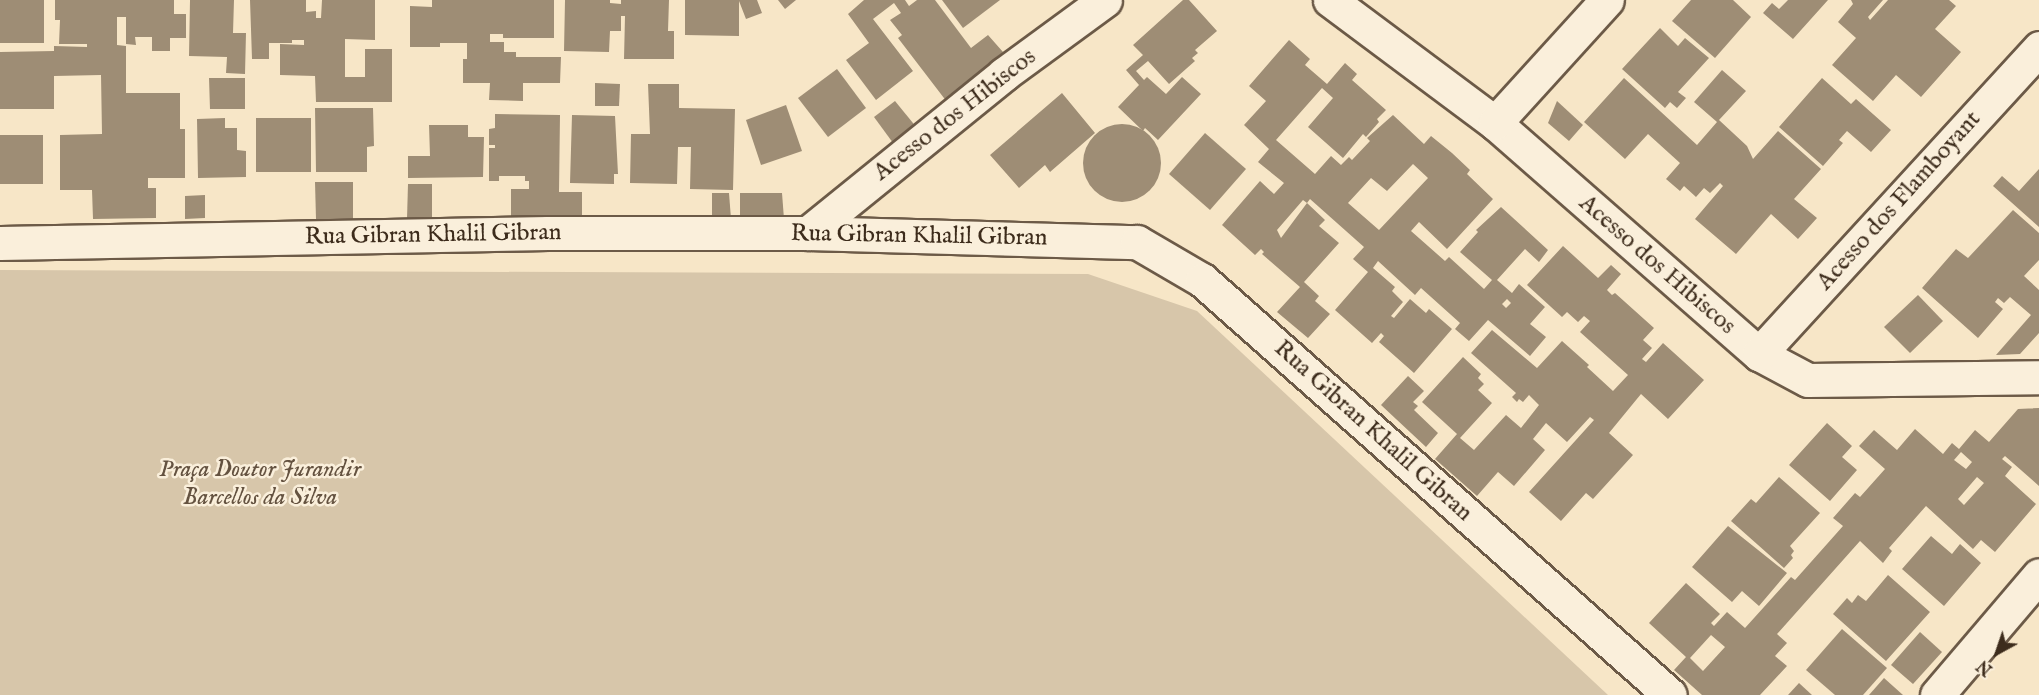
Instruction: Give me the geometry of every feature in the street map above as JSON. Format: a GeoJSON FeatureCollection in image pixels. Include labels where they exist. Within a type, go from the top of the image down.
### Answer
{"type":"FeatureCollection","features":[{"type":"Feature","properties":{"kind":"street","name":"Acesso dos Hibiscos"},"geometry":{"type":"LineString","coordinates":[[808,232],[1004,74],[1105,0]]}},
{"type":"Feature","properties":{"kind":"street","name":"Acesso dos Hibiscos"},"geometry":{"type":"LineString","coordinates":[[1330,0],[1495,123],[1759,354],[1808,380],[2039,377]]}},
{"type":"Feature","properties":{"kind":"street"},"geometry":{"type":"LineString","coordinates":[[1495,123],[1607,0]]}},
{"type":"Feature","properties":{"kind":"street","name":"Acesso dos Flamboyant"},"geometry":{"type":"LineString","coordinates":[[1759,354],[2039,48]]}},
{"type":"Feature","properties":{"kind":"street","name":"Rua Gibran Khalil Gibran"},"geometry":{"type":"LineString","coordinates":[[0,243],[548,233],[808,232],[1137,242],[1202,280],[1670,695]]}},
{"type":"Feature","properties":{"kind":"street"},"geometry":{"type":"LineString","coordinates":[[1937,695],[2039,575]]}},
{"type":"Feature","properties":{"kind":"green space","name":"Praça Doutor Jurandir Barcellos da Silva"},"geometry":{"type":"Polygon","coordinates":[[[0,270],[1088,274],[1197,311],[1608,695],[0,695],[0,270]]]}},
{"type":"Feature","properties":{"kind":"building"},"geometry":{"type":"Polygon","coordinates":[[[0,0],[44,0],[44,43],[0,43],[0,0]]]}},
{"type":"Feature","properties":{"kind":"building"},"geometry":{"type":"Polygon","coordinates":[[[55,0],[174,0],[174,14],[186,14],[186,38],[170,38],[170,51],[152,51],[152,37],[135,37],[136,45],[126,44],[126,17],[117,17],[117,45],[126,46],[126,93],[180,93],[180,129],[185,129],[185,178],[148,178],[148,188],[156,188],[156,218],[93,219],[92,190],[60,190],[60,135],[102,134],[101,75],[54,76],[54,109],[0,109],[0,52],[54,51],[54,46],[87,47],[87,44],[59,44],[60,20],[55,20],[55,0]]]}},
{"type":"Feature","properties":{"kind":"building"},"geometry":{"type":"Polygon","coordinates":[[[190,0],[234,0],[233,33],[246,33],[245,74],[226,73],[227,57],[189,56],[190,0]]]}},
{"type":"Feature","properties":{"kind":"building"},"geometry":{"type":"Polygon","coordinates":[[[250,0],[306,0],[306,12],[316,11],[316,18],[321,18],[322,0],[375,0],[375,40],[345,39],[345,77],[365,77],[365,49],[392,49],[392,102],[316,102],[315,76],[280,75],[280,44],[304,45],[304,40],[292,40],[292,43],[269,43],[269,59],[252,59],[250,0]]]}},
{"type":"Feature","properties":{"kind":"building"},"geometry":{"type":"Polygon","coordinates":[[[432,0],[554,0],[554,38],[503,38],[503,34],[490,34],[490,42],[504,42],[504,52],[516,52],[516,57],[561,57],[560,83],[523,83],[523,101],[489,100],[490,83],[463,83],[463,59],[467,59],[467,43],[440,43],[440,47],[410,47],[410,6],[432,7],[432,0]]]}},
{"type":"Feature","properties":{"kind":"building"},"geometry":{"type":"Polygon","coordinates":[[[565,0],[610,0],[610,3],[621,4],[621,0],[669,0],[668,31],[674,31],[674,59],[624,59],[625,16],[621,16],[621,31],[610,31],[609,52],[564,51],[565,0]]]}},
{"type":"Feature","properties":{"kind":"building"},"geometry":{"type":"Polygon","coordinates":[[[685,0],[757,0],[762,13],[746,19],[739,1],[739,36],[685,35],[685,0]]]}},
{"type":"Feature","properties":{"kind":"building"},"geometry":{"type":"Polygon","coordinates":[[[778,0],[796,0],[785,9],[778,0]]]}},
{"type":"Feature","properties":{"kind":"building"},"geometry":{"type":"Polygon","coordinates":[[[864,0],[905,0],[909,6],[917,0],[935,0],[971,48],[988,35],[1003,52],[947,102],[898,38],[902,35],[890,20],[901,13],[894,3],[873,19],[913,71],[876,100],[846,60],[869,43],[848,14],[864,0]]]}},
{"type":"Feature","properties":{"kind":"building"},"geometry":{"type":"Polygon","coordinates":[[[942,0],[1000,0],[963,28],[942,0]]]}},
{"type":"Feature","properties":{"kind":"building"},"geometry":{"type":"Polygon","coordinates":[[[1183,0],[1189,0],[1217,31],[1195,50],[1198,53],[1192,58],[1195,61],[1169,84],[1148,61],[1136,71],[1144,80],[1147,77],[1166,94],[1182,77],[1201,94],[1158,140],[1145,128],[1143,131],[1118,107],[1139,85],[1126,70],[1143,55],[1133,45],[1183,0]]]}},
{"type":"Feature","properties":{"kind":"building"},"geometry":{"type":"Polygon","coordinates":[[[1691,0],[1733,0],[1751,17],[1715,58],[1672,21],[1691,0]]]}},
{"type":"Feature","properties":{"kind":"building"},"geometry":{"type":"Polygon","coordinates":[[[1788,0],[1828,0],[1793,39],[1763,13],[1772,3],[1779,9],[1788,0]]]}},
{"type":"Feature","properties":{"kind":"building"},"geometry":{"type":"Polygon","coordinates":[[[1851,0],[1883,0],[1868,17],[1870,20],[1888,0],[1949,0],[1956,6],[1935,29],[1961,52],[1921,97],[1896,75],[1873,101],[1832,65],[1856,38],[1838,22],[1853,4],[1851,0]]]}},
{"type":"Feature","properties":{"kind":"building"},"geometry":{"type":"Polygon","coordinates":[[[1660,28],[1678,46],[1685,38],[1709,58],[1678,92],[1686,98],[1677,108],[1670,102],[1665,108],[1622,69],[1660,28]]]}},
{"type":"Feature","properties":{"kind":"building"},"geometry":{"type":"Polygon","coordinates":[[[1289,40],[1310,59],[1305,65],[1327,84],[1345,63],[1357,74],[1352,80],[1386,110],[1377,119],[1379,122],[1366,137],[1363,134],[1343,158],[1308,127],[1333,98],[1322,88],[1276,140],[1315,174],[1331,156],[1341,165],[1349,157],[1352,160],[1370,141],[1367,138],[1393,115],[1424,144],[1431,136],[1470,170],[1467,174],[1493,199],[1447,249],[1419,222],[1411,231],[1445,261],[1449,257],[1484,289],[1492,280],[1460,252],[1478,232],[1476,230],[1501,207],[1548,250],[1539,262],[1525,249],[1497,280],[1512,293],[1519,284],[1545,307],[1530,324],[1546,337],[1530,356],[1488,320],[1469,341],[1455,329],[1460,323],[1421,288],[1415,295],[1378,261],[1373,268],[1395,287],[1392,291],[1403,302],[1391,316],[1394,318],[1410,299],[1426,313],[1429,309],[1452,329],[1414,373],[1379,342],[1384,336],[1381,333],[1372,343],[1335,310],[1368,272],[1353,259],[1364,247],[1310,199],[1307,203],[1325,220],[1319,226],[1339,243],[1304,282],[1319,296],[1315,301],[1330,314],[1308,338],[1277,312],[1300,287],[1262,254],[1264,252],[1261,249],[1255,255],[1222,225],[1260,181],[1274,194],[1284,183],[1258,162],[1269,149],[1244,125],[1266,101],[1249,86],[1289,40]],[[1413,164],[1387,191],[1371,178],[1348,203],[1379,230],[1428,178],[1413,164]],[[1303,200],[1277,230],[1281,238],[1307,203],[1303,200]],[[1507,299],[1502,304],[1506,308],[1511,303],[1507,299]]]}},
{"type":"Feature","properties":{"kind":"building"},"geometry":{"type":"Polygon","coordinates":[[[837,69],[866,108],[828,137],[798,98],[837,69]]]}},
{"type":"Feature","properties":{"kind":"building"},"geometry":{"type":"Polygon","coordinates":[[[1722,70],[1746,91],[1719,120],[1747,146],[1753,159],[1778,131],[1821,169],[1794,199],[1817,218],[1798,239],[1771,214],[1736,254],[1695,219],[1723,186],[1720,183],[1710,193],[1704,188],[1696,197],[1684,186],[1680,191],[1666,179],[1680,163],[1648,134],[1625,159],[1584,122],[1624,78],[1697,145],[1717,122],[1694,102],[1722,70]]]}},
{"type":"Feature","properties":{"kind":"building"},"geometry":{"type":"Polygon","coordinates":[[[209,78],[245,78],[245,109],[210,109],[209,78]]]}},
{"type":"Feature","properties":{"kind":"building"},"geometry":{"type":"Polygon","coordinates":[[[1822,78],[1851,104],[1856,99],[1891,130],[1871,152],[1847,131],[1839,140],[1843,143],[1823,166],[1779,127],[1822,78]]]}},
{"type":"Feature","properties":{"kind":"building"},"geometry":{"type":"Polygon","coordinates":[[[595,83],[620,84],[619,106],[595,106],[595,83]]]}},
{"type":"Feature","properties":{"kind":"building"},"geometry":{"type":"Polygon","coordinates":[[[648,84],[679,84],[679,108],[735,109],[733,190],[690,189],[691,147],[678,147],[677,184],[630,183],[631,134],[650,134],[648,84]]]}},
{"type":"Feature","properties":{"kind":"building"},"geometry":{"type":"Polygon","coordinates":[[[1062,93],[1095,133],[1050,172],[1045,165],[1019,188],[990,155],[1062,93]]]}},
{"type":"Feature","properties":{"kind":"building"},"geometry":{"type":"Polygon","coordinates":[[[895,101],[917,128],[896,147],[874,117],[895,101]]]}},
{"type":"Feature","properties":{"kind":"building"},"geometry":{"type":"Polygon","coordinates":[[[1557,101],[1583,125],[1569,141],[1548,123],[1557,101]]]}},
{"type":"Feature","properties":{"kind":"building"},"geometry":{"type":"Polygon","coordinates":[[[786,105],[802,151],[761,165],[746,120],[786,105]]]}},
{"type":"Feature","properties":{"kind":"building"},"geometry":{"type":"Polygon","coordinates":[[[315,108],[373,108],[374,146],[367,147],[367,172],[316,172],[315,108]]]}},
{"type":"Feature","properties":{"kind":"building"},"geometry":{"type":"Polygon","coordinates":[[[495,114],[560,115],[559,192],[582,192],[582,219],[511,219],[511,189],[529,189],[529,181],[525,181],[525,176],[499,176],[499,181],[489,181],[489,148],[495,148],[495,145],[489,145],[489,129],[495,128],[495,114]]]}},
{"type":"Feature","properties":{"kind":"building"},"geometry":{"type":"Polygon","coordinates":[[[572,115],[615,116],[618,174],[614,174],[614,184],[570,183],[572,115]]]}},
{"type":"Feature","properties":{"kind":"building"},"geometry":{"type":"Polygon","coordinates":[[[225,118],[225,128],[237,128],[237,150],[246,151],[246,177],[198,178],[197,119],[225,118]]]}},
{"type":"Feature","properties":{"kind":"building"},"geometry":{"type":"Polygon","coordinates":[[[256,118],[311,118],[311,172],[256,172],[256,118]]]}},
{"type":"Feature","properties":{"kind":"building"},"geometry":{"type":"Polygon","coordinates":[[[1122,124],[1137,127],[1149,136],[1158,148],[1161,163],[1158,178],[1149,190],[1137,199],[1122,202],[1107,199],[1095,190],[1086,178],[1083,163],[1086,148],[1095,136],[1107,127],[1122,124]]]}},
{"type":"Feature","properties":{"kind":"building"},"geometry":{"type":"Polygon","coordinates":[[[429,125],[468,125],[468,137],[484,137],[483,177],[408,178],[408,156],[430,156],[429,125]]]}},
{"type":"Feature","properties":{"kind":"building"},"geometry":{"type":"Polygon","coordinates":[[[1205,133],[1246,169],[1210,210],[1169,174],[1205,133]]]}},
{"type":"Feature","properties":{"kind":"building"},"geometry":{"type":"Polygon","coordinates":[[[0,135],[43,135],[43,184],[0,184],[0,135]]]}},
{"type":"Feature","properties":{"kind":"building"},"geometry":{"type":"Polygon","coordinates":[[[2039,169],[2039,227],[1993,186],[2002,176],[2019,191],[2039,169]]]}},
{"type":"Feature","properties":{"kind":"building"},"geometry":{"type":"Polygon","coordinates":[[[315,182],[353,182],[353,219],[316,219],[315,182]]]}},
{"type":"Feature","properties":{"kind":"building"},"geometry":{"type":"Polygon","coordinates":[[[408,184],[432,184],[432,219],[407,219],[408,184]]]}},
{"type":"Feature","properties":{"kind":"building"},"geometry":{"type":"Polygon","coordinates":[[[712,193],[729,193],[731,219],[712,219],[712,193]]]}},
{"type":"Feature","properties":{"kind":"building"},"geometry":{"type":"Polygon","coordinates":[[[740,193],[782,193],[784,219],[740,219],[740,193]]]}},
{"type":"Feature","properties":{"kind":"building"},"geometry":{"type":"Polygon","coordinates":[[[205,195],[205,218],[185,219],[185,196],[205,195]]]}},
{"type":"Feature","properties":{"kind":"building"},"geometry":{"type":"Polygon","coordinates":[[[2013,210],[2039,233],[2039,260],[2024,276],[2039,290],[2039,333],[2020,354],[1996,355],[2031,315],[2010,297],[2004,303],[1998,298],[1995,302],[2003,309],[1978,338],[1922,288],[1956,249],[1968,258],[2013,210]]]}},
{"type":"Feature","properties":{"kind":"building"},"geometry":{"type":"Polygon","coordinates":[[[1563,246],[1598,278],[1611,265],[1621,274],[1607,290],[1612,295],[1615,293],[1654,328],[1643,340],[1652,348],[1642,359],[1646,362],[1663,343],[1704,380],[1668,419],[1641,394],[1609,433],[1633,455],[1593,499],[1586,493],[1561,521],[1529,492],[1594,420],[1590,417],[1567,442],[1546,423],[1533,439],[1545,450],[1514,486],[1498,472],[1477,496],[1435,459],[1457,434],[1422,402],[1463,357],[1481,374],[1478,378],[1484,384],[1478,390],[1492,403],[1460,438],[1474,450],[1506,415],[1521,428],[1539,405],[1529,395],[1523,402],[1519,399],[1517,402],[1512,397],[1516,393],[1471,353],[1492,330],[1537,368],[1562,341],[1613,391],[1628,375],[1580,332],[1590,321],[1584,316],[1578,322],[1567,312],[1562,317],[1527,285],[1563,246]]]}},
{"type":"Feature","properties":{"kind":"building"},"geometry":{"type":"Polygon","coordinates":[[[1918,295],[1943,321],[1910,353],[1884,327],[1918,295]]]}},
{"type":"Feature","properties":{"kind":"building"},"geometry":{"type":"Polygon","coordinates":[[[1408,376],[1424,391],[1413,402],[1418,406],[1414,410],[1438,433],[1426,447],[1381,405],[1408,376]]]}},
{"type":"Feature","properties":{"kind":"building"},"geometry":{"type":"Polygon","coordinates":[[[2039,408],[2039,486],[2005,456],[2002,459],[2012,467],[2005,476],[2036,504],[1995,552],[1981,540],[1973,549],[1926,506],[1889,548],[1892,551],[1883,563],[1860,541],[1777,634],[1787,643],[1775,656],[1787,666],[1760,695],[1702,695],[1674,670],[1686,657],[1649,623],[1686,583],[1720,614],[1711,623],[1714,626],[1727,612],[1745,628],[1791,577],[1795,580],[1843,526],[1833,518],[1855,493],[1860,497],[1885,469],[1859,446],[1874,430],[1897,450],[1915,429],[1943,454],[1952,443],[1959,449],[1975,430],[1989,442],[2018,409],[2039,408]],[[1961,452],[1954,460],[1966,469],[1972,462],[1961,452]],[[1977,477],[1958,499],[1964,505],[1984,483],[1977,477]],[[1711,635],[1690,658],[1703,671],[1725,647],[1711,635]]]}},
{"type":"Feature","properties":{"kind":"building"},"geometry":{"type":"Polygon","coordinates":[[[1827,423],[1852,446],[1842,457],[1857,470],[1830,501],[1789,465],[1827,423]]]}},
{"type":"Feature","properties":{"kind":"building"},"geometry":{"type":"Polygon","coordinates":[[[1779,477],[1820,513],[1790,546],[1794,551],[1791,555],[1793,558],[1784,568],[1731,521],[1751,499],[1756,503],[1779,477]]]}},
{"type":"Feature","properties":{"kind":"building"},"geometry":{"type":"Polygon","coordinates":[[[1728,526],[1787,573],[1759,606],[1742,591],[1732,602],[1692,567],[1728,526]]]}},
{"type":"Feature","properties":{"kind":"building"},"geometry":{"type":"Polygon","coordinates":[[[1931,536],[1952,554],[1960,544],[1981,563],[1944,606],[1902,569],[1931,536]]]}},
{"type":"Feature","properties":{"kind":"building"},"geometry":{"type":"Polygon","coordinates":[[[1888,575],[1930,612],[1886,661],[1833,614],[1847,598],[1852,603],[1858,595],[1866,601],[1888,575]]]}},
{"type":"Feature","properties":{"kind":"building"},"geometry":{"type":"Polygon","coordinates":[[[1842,629],[1887,668],[1863,695],[1835,695],[1806,670],[1842,629]]]}},
{"type":"Feature","properties":{"kind":"building"},"geometry":{"type":"Polygon","coordinates":[[[1920,632],[1942,652],[1913,684],[1891,665],[1920,632]]]}},
{"type":"Feature","properties":{"kind":"building"},"geometry":{"type":"Polygon","coordinates":[[[1884,678],[1903,695],[1869,695],[1884,678]]]}},
{"type":"Feature","properties":{"kind":"building"},"geometry":{"type":"Polygon","coordinates":[[[1799,683],[1812,695],[1788,695],[1799,683]]]}}]}
